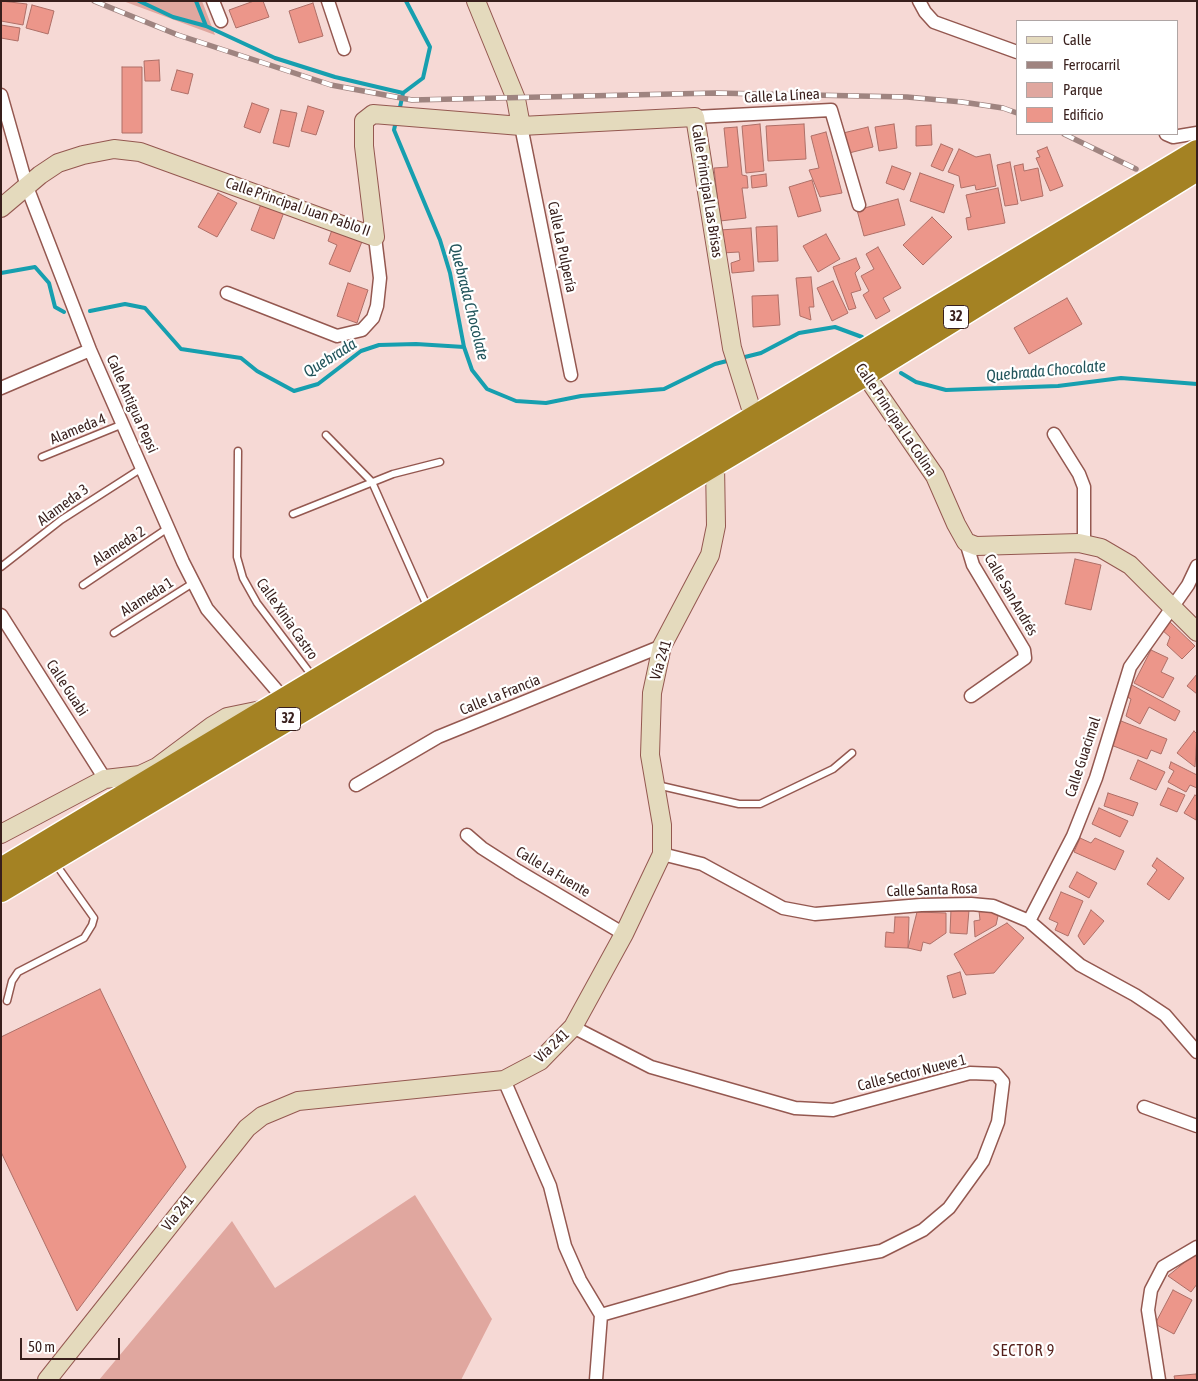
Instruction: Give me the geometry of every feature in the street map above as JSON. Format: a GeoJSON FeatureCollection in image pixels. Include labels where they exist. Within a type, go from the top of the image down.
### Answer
{"type":"FeatureCollection","features":[{"type":"Feature","properties":{"kind":"highway","name":"32"},"geometry":{"type":"LineString","coordinates":[[1,869],[429,611],[710,456],[754,418],[859,366],[1197,151]]}},
{"type":"Feature","properties":{"kind":"highway","name":"32"},"geometry":{"type":"LineString","coordinates":[[1,891],[859,366],[1197,170]]}},
{"type":"Feature","properties":{"kind":"street"},"geometry":{"type":"LineString","coordinates":[[213,1],[221,21]]}},
{"type":"Feature","properties":{"kind":"street"},"geometry":{"type":"LineString","coordinates":[[328,1],[344,48]]}},
{"type":"Feature","properties":{"kind":"street"},"geometry":{"type":"LineString","coordinates":[[476,1],[516,99],[521,126]]}},
{"type":"Feature","properties":{"kind":"street"},"geometry":{"type":"LineString","coordinates":[[919,1],[925,12],[934,22],[1016,52]]}},
{"type":"Feature","properties":{"kind":"street","name":"Calle Antigua Pepsi"},"geometry":{"type":"LineString","coordinates":[[1,95],[27,187],[90,350],[168,528],[206,609],[276,704]]}},
{"type":"Feature","properties":{"kind":"street","name":"Calle La Línea"},"geometry":{"type":"LineString","coordinates":[[695,117],[831,110],[859,205]]}},
{"type":"Feature","properties":{"kind":"street","name":"Calle Principal Juan Pablo II"},"geometry":{"type":"LineString","coordinates":[[1,208],[40,175],[58,163],[114,149],[140,152],[375,237],[363,129],[364,121],[373,114],[521,126]]}},
{"type":"Feature","properties":{"kind":"street","name":"Calle Principal Las Brisas"},"geometry":{"type":"LineString","coordinates":[[521,126],[695,117],[732,348],[754,418]]}},
{"type":"Feature","properties":{"kind":"street","name":"Calle La Pulpería"},"geometry":{"type":"LineString","coordinates":[[521,126],[572,375]]}},
{"type":"Feature","properties":{"kind":"street"},"geometry":{"type":"LineString","coordinates":[[1168,135],[1173,137],[1197,134]]}},
{"type":"Feature","properties":{"kind":"street"},"geometry":{"type":"LineString","coordinates":[[227,293],[337,336],[362,330],[373,318],[377,306],[380,278],[375,237]]}},
{"type":"Feature","properties":{"kind":"street"},"geometry":{"type":"LineString","coordinates":[[1,388],[90,350]]}},
{"type":"Feature","properties":{"kind":"street","name":"Calle Principal La Colina"},"geometry":{"type":"LineString","coordinates":[[859,366],[935,476],[958,529],[966,542]]}},
{"type":"Feature","properties":{"kind":"street"},"geometry":{"type":"LineString","coordinates":[[1054,434],[1079,474],[1084,487],[1084,544]]}},
{"type":"Feature","properties":{"kind":"street","name":"Vía 241"},"geometry":{"type":"LineString","coordinates":[[47,1380],[246,1128],[262,1116],[298,1101],[504,1080],[540,1061],[573,1027],[624,934],[662,854],[662,825],[650,755],[652,693],[662,646],[710,555],[716,526],[710,456]]}},
{"type":"Feature","properties":{"kind":"street"},"geometry":{"type":"LineString","coordinates":[[966,542],[976,546],[1041,542],[1084,544],[1101,548],[1130,565],[1197,632]]}},
{"type":"Feature","properties":{"kind":"street","name":"Calle San Andrés"},"geometry":{"type":"LineString","coordinates":[[966,542],[973,565],[1024,650],[1025,658],[1020,664],[971,696]]}},
{"type":"Feature","properties":{"kind":"street","name":"Calle Guacimal"},"geometry":{"type":"LineString","coordinates":[[1029,920],[1073,836],[1089,794],[1130,667],[1188,585],[1197,566]]}},
{"type":"Feature","properties":{"kind":"street","name":"Calle Guabi"},"geometry":{"type":"LineString","coordinates":[[1,615],[105,779]]}},
{"type":"Feature","properties":{"kind":"street","name":"Calle La Francia"},"geometry":{"type":"LineString","coordinates":[[356,785],[438,737],[662,646]]}},
{"type":"Feature","properties":{"kind":"street"},"geometry":{"type":"LineString","coordinates":[[1,834],[105,779],[140,775],[156,767],[227,717],[276,704]]}},
{"type":"Feature","properties":{"kind":"street","name":"Calle La Fuente"},"geometry":{"type":"LineString","coordinates":[[467,835],[482,848],[518,871],[624,934]]}},
{"type":"Feature","properties":{"kind":"street","name":"Calle Santa Rosa"},"geometry":{"type":"LineString","coordinates":[[662,854],[702,864],[783,908],[815,914],[922,905],[971,904],[993,906],[1029,920],[1080,965],[1135,995],[1165,1015],[1197,1052]]}},
{"type":"Feature","properties":{"kind":"street","name":"Calle Sector Nueve 1"},"geometry":{"type":"LineString","coordinates":[[573,1027],[651,1068],[795,1108],[833,1110],[970,1073],[996,1074],[1003,1082],[998,1122],[983,1161],[949,1208],[923,1230],[881,1251],[730,1278],[602,1315]]}},
{"type":"Feature","properties":{"kind":"street"},"geometry":{"type":"LineString","coordinates":[[504,1080],[550,1186],[565,1246],[580,1280],[602,1315],[596,1380]]}},
{"type":"Feature","properties":{"kind":"street"},"geometry":{"type":"LineString","coordinates":[[1144,1108],[1197,1126]]}},
{"type":"Feature","properties":{"kind":"street"},"geometry":{"type":"LineString","coordinates":[[1160,1380],[1148,1310],[1151,1290],[1163,1267],[1197,1246]]}},
{"type":"Feature","properties":{"kind":"lane","name":"Alameda 4"},"geometry":{"type":"LineString","coordinates":[[42,457],[123,424]]}},
{"type":"Feature","properties":{"kind":"lane"},"geometry":{"type":"LineString","coordinates":[[326,435],[372,482],[429,611]]}},
{"type":"Feature","properties":{"kind":"lane","name":"Calle Xinia Castro"},"geometry":{"type":"LineString","coordinates":[[238,451],[237,557],[243,578],[257,603],[315,680]]}},
{"type":"Feature","properties":{"kind":"lane"},"geometry":{"type":"LineString","coordinates":[[293,514],[372,482],[440,462]]}},
{"type":"Feature","properties":{"kind":"lane","name":"Alameda 3"},"geometry":{"type":"LineString","coordinates":[[1,567],[61,520],[142,468]]}},
{"type":"Feature","properties":{"kind":"lane","name":"Alameda 2"},"geometry":{"type":"LineString","coordinates":[[83,585],[168,528]]}},
{"type":"Feature","properties":{"kind":"lane","name":"Alameda 1"},"geometry":{"type":"LineString","coordinates":[[114,633],[193,583]]}},
{"type":"Feature","properties":{"kind":"lane"},"geometry":{"type":"LineString","coordinates":[[655,784],[739,804],[760,804],[834,769],[852,752]]}},
{"type":"Feature","properties":{"kind":"lane"},"geometry":{"type":"LineString","coordinates":[[8,1001],[12,981],[18,972],[84,938],[92,925],[94,918],[53,860]]}},
{"type":"Feature","properties":{"kind":"green space"},"geometry":{"type":"Polygon","coordinates":[[[123,1],[202,1],[215,35],[123,1]]]}},
{"type":"Feature","properties":{"kind":"green space"},"geometry":{"type":"Polygon","coordinates":[[[415,1195],[492,1319],[461,1380],[99,1380],[232,1221],[275,1288],[415,1195]]]}},
{"type":"Feature","properties":{"kind":"building"},"geometry":{"type":"Polygon","coordinates":[[[1,1],[27,4],[23,25],[1,21],[1,1]]]}},
{"type":"Feature","properties":{"kind":"building"},"geometry":{"type":"Polygon","coordinates":[[[254,1],[263,1],[269,17],[236,28],[229,10],[254,1]]]}},
{"type":"Feature","properties":{"kind":"building"},"geometry":{"type":"Polygon","coordinates":[[[313,3],[323,36],[299,43],[289,11],[313,3]]]}},
{"type":"Feature","properties":{"kind":"building"},"geometry":{"type":"Polygon","coordinates":[[[32,5],[54,11],[48,34],[26,28],[32,5]]]}},
{"type":"Feature","properties":{"kind":"building"},"geometry":{"type":"Polygon","coordinates":[[[1,25],[20,28],[18,41],[1,38],[1,25]]]}},
{"type":"Feature","properties":{"kind":"building"},"geometry":{"type":"Polygon","coordinates":[[[159,60],[160,81],[145,81],[144,61],[159,60]]]}},
{"type":"Feature","properties":{"kind":"building"},"geometry":{"type":"Polygon","coordinates":[[[122,67],[142,67],[142,133],[122,133],[122,67]]]}},
{"type":"Feature","properties":{"kind":"building"},"geometry":{"type":"Polygon","coordinates":[[[177,70],[193,74],[188,94],[171,90],[177,70]]]}},
{"type":"Feature","properties":{"kind":"building"},"geometry":{"type":"Polygon","coordinates":[[[252,103],[269,109],[260,133],[244,127],[252,103]]]}},
{"type":"Feature","properties":{"kind":"building"},"geometry":{"type":"Polygon","coordinates":[[[308,106],[324,111],[316,135],[301,131],[308,106]]]}},
{"type":"Feature","properties":{"kind":"building"},"geometry":{"type":"Polygon","coordinates":[[[281,110],[297,113],[289,147],[273,143],[281,110]]]}},
{"type":"Feature","properties":{"kind":"building"},"geometry":{"type":"Polygon","coordinates":[[[760,124],[764,171],[746,173],[742,126],[760,124]]]}},
{"type":"Feature","properties":{"kind":"building"},"geometry":{"type":"Polygon","coordinates":[[[804,124],[806,159],[768,161],[766,126],[804,124]]]}},
{"type":"Feature","properties":{"kind":"building"},"geometry":{"type":"Polygon","coordinates":[[[894,124],[897,148],[879,151],[875,127],[894,124]]]}},
{"type":"Feature","properties":{"kind":"building"},"geometry":{"type":"Polygon","coordinates":[[[931,125],[932,145],[916,146],[916,126],[931,125]]]}},
{"type":"Feature","properties":{"kind":"building"},"geometry":{"type":"Polygon","coordinates":[[[737,127],[742,175],[747,176],[748,188],[742,188],[746,218],[720,221],[714,168],[728,167],[724,128],[737,127]]]}},
{"type":"Feature","properties":{"kind":"building"},"geometry":{"type":"Polygon","coordinates":[[[868,127],[873,147],[845,154],[839,134],[868,127]]]}},
{"type":"Feature","properties":{"kind":"building"},"geometry":{"type":"Polygon","coordinates":[[[826,132],[842,193],[820,197],[809,170],[819,168],[811,136],[826,132]]]}},
{"type":"Feature","properties":{"kind":"building"},"geometry":{"type":"Polygon","coordinates":[[[941,144],[953,149],[943,171],[931,166],[941,144]]]}},
{"type":"Feature","properties":{"kind":"building"},"geometry":{"type":"Polygon","coordinates":[[[1047,147],[1063,186],[1050,191],[1036,158],[1040,157],[1037,151],[1047,147]]]}},
{"type":"Feature","properties":{"kind":"building"},"geometry":{"type":"Polygon","coordinates":[[[959,149],[976,157],[990,154],[996,186],[976,190],[975,185],[961,188],[959,176],[948,172],[959,149]]]}},
{"type":"Feature","properties":{"kind":"building"},"geometry":{"type":"Polygon","coordinates":[[[1010,162],[1018,204],[1005,206],[997,165],[1010,162]]]}},
{"type":"Feature","properties":{"kind":"building"},"geometry":{"type":"Polygon","coordinates":[[[1023,164],[1024,171],[1038,168],[1043,196],[1021,201],[1014,166],[1023,164]]]}},
{"type":"Feature","properties":{"kind":"building"},"geometry":{"type":"Polygon","coordinates":[[[892,166],[911,173],[904,190],[886,183],[892,166]]]}},
{"type":"Feature","properties":{"kind":"building"},"geometry":{"type":"Polygon","coordinates":[[[920,173],[954,185],[944,213],[910,201],[920,173]]]}},
{"type":"Feature","properties":{"kind":"building"},"geometry":{"type":"Polygon","coordinates":[[[766,174],[767,186],[752,188],[751,176],[766,174]]]}},
{"type":"Feature","properties":{"kind":"building"},"geometry":{"type":"Polygon","coordinates":[[[812,180],[821,211],[798,217],[789,187],[812,180]]]}},
{"type":"Feature","properties":{"kind":"building"},"geometry":{"type":"Polygon","coordinates":[[[998,188],[1005,223],[968,230],[966,218],[971,217],[966,195],[998,188]]]}},
{"type":"Feature","properties":{"kind":"building"},"geometry":{"type":"Polygon","coordinates":[[[218,193],[237,203],[217,237],[198,227],[218,193]]]}},
{"type":"Feature","properties":{"kind":"building"},"geometry":{"type":"Polygon","coordinates":[[[898,199],[905,225],[864,236],[857,210],[898,199]]]}},
{"type":"Feature","properties":{"kind":"building"},"geometry":{"type":"Polygon","coordinates":[[[261,204],[284,212],[274,239],[251,230],[261,204]]]}},
{"type":"Feature","properties":{"kind":"building"},"geometry":{"type":"Polygon","coordinates":[[[932,217],[952,237],[923,265],[903,245],[932,217]]]}},
{"type":"Feature","properties":{"kind":"building"},"geometry":{"type":"Polygon","coordinates":[[[777,226],[778,261],[758,262],[756,227],[777,226]]]}},
{"type":"Feature","properties":{"kind":"building"},"geometry":{"type":"Polygon","coordinates":[[[333,227],[363,239],[350,272],[329,264],[337,245],[328,241],[333,227]]]}},
{"type":"Feature","properties":{"kind":"building"},"geometry":{"type":"Polygon","coordinates":[[[751,228],[754,271],[732,273],[731,263],[740,260],[739,252],[722,253],[720,230],[751,228]]]}},
{"type":"Feature","properties":{"kind":"building"},"geometry":{"type":"Polygon","coordinates":[[[826,234],[840,259],[818,272],[803,246],[826,234]]]}},
{"type":"Feature","properties":{"kind":"building"},"geometry":{"type":"Polygon","coordinates":[[[878,247],[901,288],[883,298],[890,311],[876,319],[863,295],[869,291],[861,276],[874,269],[866,254],[878,247]]]}},
{"type":"Feature","properties":{"kind":"building"},"geometry":{"type":"Polygon","coordinates":[[[856,258],[860,268],[855,273],[861,290],[851,293],[856,308],[849,310],[833,267],[856,258]]]}},
{"type":"Feature","properties":{"kind":"building"},"geometry":{"type":"Polygon","coordinates":[[[811,277],[814,307],[809,307],[811,320],[800,316],[796,278],[811,277]]]}},
{"type":"Feature","properties":{"kind":"building"},"geometry":{"type":"Polygon","coordinates":[[[833,281],[848,313],[832,321],[817,288],[833,281]]]}},
{"type":"Feature","properties":{"kind":"building"},"geometry":{"type":"Polygon","coordinates":[[[348,283],[368,290],[357,323],[337,316],[348,283]]]}},
{"type":"Feature","properties":{"kind":"building"},"geometry":{"type":"Polygon","coordinates":[[[778,295],[780,325],[753,327],[752,296],[778,295]]]}},
{"type":"Feature","properties":{"kind":"building"},"geometry":{"type":"Polygon","coordinates":[[[1067,298],[1082,324],[1029,354],[1014,328],[1067,298]]]}},
{"type":"Feature","properties":{"kind":"building"},"geometry":{"type":"Polygon","coordinates":[[[1075,559],[1101,565],[1091,610],[1065,604],[1075,559]]]}},
{"type":"Feature","properties":{"kind":"building"},"geometry":{"type":"Polygon","coordinates":[[[1170,622],[1195,646],[1182,659],[1167,645],[1170,637],[1162,630],[1170,622]]]}},
{"type":"Feature","properties":{"kind":"building"},"geometry":{"type":"Polygon","coordinates":[[[1151,650],[1168,658],[1161,672],[1174,678],[1163,698],[1134,683],[1151,650]]]}},
{"type":"Feature","properties":{"kind":"building"},"geometry":{"type":"Polygon","coordinates":[[[1197,674],[1197,694],[1187,686],[1197,674]]]}},
{"type":"Feature","properties":{"kind":"building"},"geometry":{"type":"Polygon","coordinates":[[[1130,684],[1180,711],[1175,721],[1149,707],[1140,724],[1126,716],[1131,699],[1124,695],[1130,684]]]}},
{"type":"Feature","properties":{"kind":"building"},"geometry":{"type":"Polygon","coordinates":[[[1121,721],[1167,739],[1161,754],[1151,750],[1147,759],[1111,745],[1121,721]]]}},
{"type":"Feature","properties":{"kind":"building"},"geometry":{"type":"Polygon","coordinates":[[[1194,731],[1197,734],[1195,767],[1177,753],[1194,731]]]}},
{"type":"Feature","properties":{"kind":"building"},"geometry":{"type":"Polygon","coordinates":[[[1138,760],[1165,772],[1156,790],[1130,779],[1138,760]]]}},
{"type":"Feature","properties":{"kind":"building"},"geometry":{"type":"Polygon","coordinates":[[[1171,762],[1197,775],[1197,788],[1190,785],[1186,792],[1168,782],[1174,771],[1169,768],[1171,762]]]}},
{"type":"Feature","properties":{"kind":"building"},"geometry":{"type":"Polygon","coordinates":[[[1168,788],[1185,795],[1177,812],[1160,805],[1168,788]]]}},
{"type":"Feature","properties":{"kind":"building"},"geometry":{"type":"Polygon","coordinates":[[[1108,793],[1138,803],[1133,816],[1104,806],[1108,793]]]}},
{"type":"Feature","properties":{"kind":"building"},"geometry":{"type":"Polygon","coordinates":[[[1195,795],[1197,797],[1196,820],[1184,813],[1195,795]]]}},
{"type":"Feature","properties":{"kind":"building"},"geometry":{"type":"Polygon","coordinates":[[[1099,808],[1128,821],[1120,837],[1092,824],[1099,808]]]}},
{"type":"Feature","properties":{"kind":"building"},"geometry":{"type":"Polygon","coordinates":[[[1080,838],[1091,843],[1095,838],[1124,851],[1115,870],[1074,852],[1080,838]]]}},
{"type":"Feature","properties":{"kind":"building"},"geometry":{"type":"Polygon","coordinates":[[[1157,858],[1184,878],[1169,900],[1147,884],[1157,870],[1152,866],[1157,858]]]}},
{"type":"Feature","properties":{"kind":"building"},"geometry":{"type":"Polygon","coordinates":[[[1077,872],[1097,883],[1089,898],[1069,887],[1077,872]]]}},
{"type":"Feature","properties":{"kind":"building"},"geometry":{"type":"Polygon","coordinates":[[[1061,892],[1083,901],[1068,936],[1055,930],[1058,923],[1049,919],[1061,892]]]}},
{"type":"Feature","properties":{"kind":"building"},"geometry":{"type":"Polygon","coordinates":[[[951,909],[969,910],[967,934],[950,933],[951,909]]]}},
{"type":"Feature","properties":{"kind":"building"},"geometry":{"type":"Polygon","coordinates":[[[995,910],[998,916],[996,925],[975,937],[974,921],[980,920],[979,911],[995,910]]]}},
{"type":"Feature","properties":{"kind":"building"},"geometry":{"type":"Polygon","coordinates":[[[1091,910],[1104,921],[1084,945],[1078,936],[1091,910]]]}},
{"type":"Feature","properties":{"kind":"building"},"geometry":{"type":"Polygon","coordinates":[[[917,912],[946,913],[946,933],[930,944],[923,942],[921,951],[908,948],[917,912]]]}},
{"type":"Feature","properties":{"kind":"building"},"geometry":{"type":"Polygon","coordinates":[[[895,917],[909,917],[908,948],[885,947],[886,932],[894,933],[895,917]]]}},
{"type":"Feature","properties":{"kind":"building"},"geometry":{"type":"Polygon","coordinates":[[[1007,923],[1024,938],[994,973],[966,975],[954,954],[1007,923]]]}},
{"type":"Feature","properties":{"kind":"building"},"geometry":{"type":"Polygon","coordinates":[[[960,972],[966,994],[953,998],[947,976],[960,972]]]}},
{"type":"Feature","properties":{"kind":"building"},"geometry":{"type":"Polygon","coordinates":[[[100,989],[186,1167],[77,1311],[1,1152],[1,1037],[100,989]]]}},
{"type":"Feature","properties":{"kind":"building"},"geometry":{"type":"Polygon","coordinates":[[[1197,1252],[1197,1284],[1191,1292],[1168,1276],[1197,1252]]]}},
{"type":"Feature","properties":{"kind":"building"},"geometry":{"type":"Polygon","coordinates":[[[1173,1290],[1192,1300],[1174,1334],[1155,1324],[1173,1290]]]}},
{"type":"Feature","properties":{"kind":"building"},"geometry":{"type":"Polygon","coordinates":[[[1196,1374],[1197,1380],[1175,1380],[1174,1376],[1196,1374]]]}},
{"type":"Feature","properties":{"kind":"waterway"},"geometry":{"type":"LineString","coordinates":[[139,1],[173,17],[206,26],[275,58],[335,77],[403,93]]}},
{"type":"Feature","properties":{"kind":"waterway"},"geometry":{"type":"LineString","coordinates":[[196,1],[206,26]]}},
{"type":"Feature","properties":{"kind":"waterway","name":"Quebrada Chocolate"},"geometry":{"type":"LineString","coordinates":[[399,112],[403,93],[423,78],[430,47],[406,1]]}},
{"type":"Feature","properties":{"kind":"waterway","name":"Quebrada Chocolate"},"geometry":{"type":"LineString","coordinates":[[396,121],[394,130],[440,240],[450,273],[464,347],[472,370],[487,389],[516,401],[546,403],[581,396],[664,389],[715,364],[731,360]]}},
{"type":"Feature","properties":{"kind":"waterway","name":"Quebrada"},"geometry":{"type":"LineString","coordinates":[[1,273],[35,267],[49,283],[55,307],[64,312]]}},
{"type":"Feature","properties":{"kind":"waterway","name":"Quebrada"},"geometry":{"type":"LineString","coordinates":[[90,311],[125,304],[145,308],[181,349],[241,358],[257,371],[294,391],[318,384],[361,351],[379,345],[416,344],[464,347]]}},
{"type":"Feature","properties":{"kind":"waterway","name":"Quebrada Chocolate"},"geometry":{"type":"LineString","coordinates":[[741,358],[761,353],[799,333],[835,327],[862,337]]}},
{"type":"Feature","properties":{"kind":"waterway","name":"Quebrada Chocolate"},"geometry":{"type":"LineString","coordinates":[[901,373],[916,382],[946,390],[1058,386],[1121,378],[1197,384]]}},
{"type":"Feature","properties":{"kind":"railway"},"geometry":{"type":"LineString","coordinates":[[94,1],[178,35],[331,85],[412,100],[715,93],[907,97],[962,102],[1003,108],[1016,113]]}},
{"type":"Feature","properties":{"kind":"railway"},"geometry":{"type":"LineString","coordinates":[[1066,135],[1136,169]]}},
{"type":"Feature","properties":{"kind":"district","name":"SECTOR 9"},"geometry":{"type":"Point","coordinates":[1024,1351]}}]}
